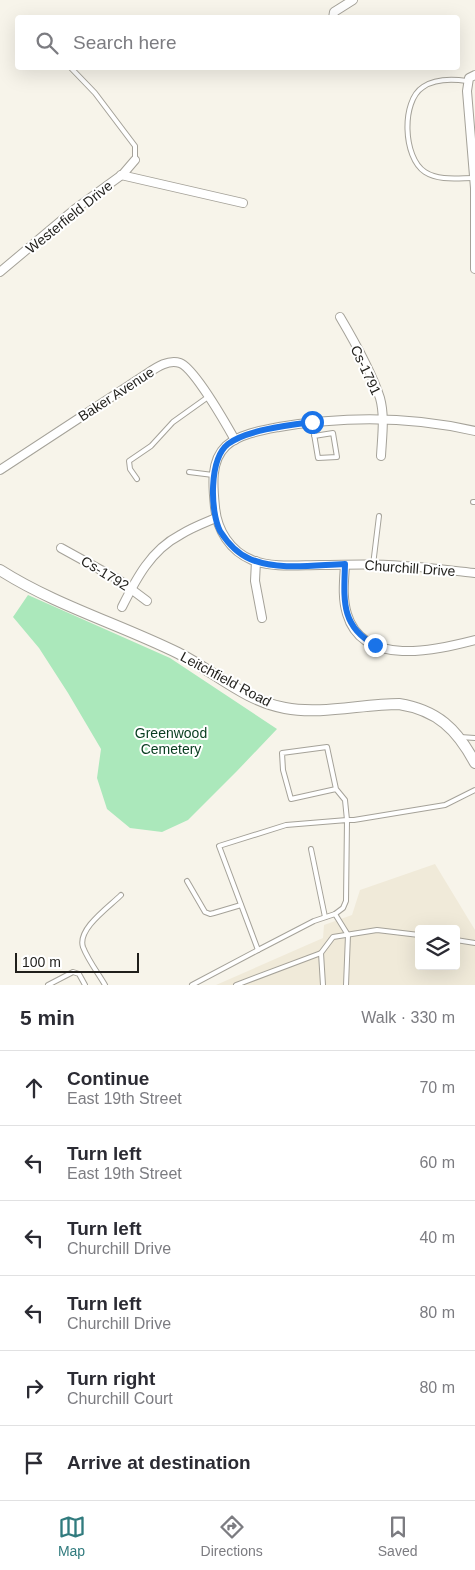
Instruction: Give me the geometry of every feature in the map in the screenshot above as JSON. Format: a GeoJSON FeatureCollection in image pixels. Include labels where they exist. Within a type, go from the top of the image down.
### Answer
{"type":"FeatureCollection","features":[{"type":"Feature","properties":{"kind":"street"},"geometry":{"type":"LineString","coordinates":[[334,15],[334,12],[353,0]]}},
{"type":"Feature","properties":{"kind":"street"},"geometry":{"type":"LineString","coordinates":[[475,74],[469,78],[467,91],[475,188],[475,268]]}},
{"type":"Feature","properties":{"kind":"street","name":"Westerfield Drive"},"geometry":{"type":"LineString","coordinates":[[0,272],[75,209],[121,175],[135,160]]}},
{"type":"Feature","properties":{"kind":"street"},"geometry":{"type":"LineString","coordinates":[[121,175],[243,203]]}},
{"type":"Feature","properties":{"kind":"street","name":"Cs-1791"},"geometry":{"type":"LineString","coordinates":[[340,317],[380,398],[383,418],[382,456]]}},
{"type":"Feature","properties":{"kind":"street","name":"Baker Avenue"},"geometry":{"type":"LineString","coordinates":[[0,470],[165,363],[174,362],[187,367],[192,372],[235,440]]}},
{"type":"Feature","properties":{"kind":"street"},"geometry":{"type":"LineString","coordinates":[[122,607],[143,569],[162,547],[179,535],[216,518],[215,465],[222,451],[235,440],[266,430],[340,419],[383,418],[449,425],[475,431]]}},
{"type":"Feature","properties":{"kind":"street","name":"Churchill Drive"},"geometry":{"type":"LineString","coordinates":[[216,518],[220,531],[233,548],[244,556],[256,561],[284,565],[373,565],[475,573]]}},
{"type":"Feature","properties":{"kind":"street","name":"Cs-1792"},"geometry":{"type":"LineString","coordinates":[[61,548],[119,580],[147,601]]}},
{"type":"Feature","properties":{"kind":"street"},"geometry":{"type":"LineString","coordinates":[[256,561],[255,587],[262,618]]}},
{"type":"Feature","properties":{"kind":"street"},"geometry":{"type":"LineString","coordinates":[[345,564],[344,600],[347,614],[354,629],[367,641],[384,648],[411,652],[442,648],[475,640]]}},
{"type":"Feature","properties":{"kind":"street","name":"Leitchfield Road"},"geometry":{"type":"LineString","coordinates":[[0,570],[46,596],[180,654],[234,687],[266,703],[287,709],[303,710],[383,704],[414,707],[428,712],[458,736],[475,763]]}},
{"type":"Feature","properties":{"kind":"lane"},"geometry":{"type":"LineString","coordinates":[[73,70],[95,92],[135,146],[135,160]]}},
{"type":"Feature","properties":{"kind":"lane"},"geometry":{"type":"LineString","coordinates":[[468,81],[440,80],[417,91],[412,99],[409,111],[408,139],[414,160],[426,173],[441,178],[474,178]]}},
{"type":"Feature","properties":{"kind":"lane"},"geometry":{"type":"LineString","coordinates":[[137,479],[130,469],[129,461],[151,446],[173,422],[208,397]]}},
{"type":"Feature","properties":{"kind":"lane"},"geometry":{"type":"LineString","coordinates":[[312,422],[314,436],[318,458],[337,457],[333,433],[314,436]]}},
{"type":"Feature","properties":{"kind":"lane"},"geometry":{"type":"LineString","coordinates":[[189,472],[214,475]]}},
{"type":"Feature","properties":{"kind":"lane"},"geometry":{"type":"LineString","coordinates":[[373,565],[379,516]]}},
{"type":"Feature","properties":{"kind":"lane"},"geometry":{"type":"LineString","coordinates":[[458,736],[475,738]]}},
{"type":"Feature","properties":{"kind":"lane"},"geometry":{"type":"LineString","coordinates":[[192,985],[314,921],[335,914],[343,908],[346,901],[347,820],[345,800],[336,788],[327,747],[282,753],[282,770],[291,799],[336,788]]}},
{"type":"Feature","properties":{"kind":"lane"},"geometry":{"type":"LineString","coordinates":[[258,950],[218,846],[286,825],[347,820],[445,806],[475,790]]}},
{"type":"Feature","properties":{"kind":"lane"},"geometry":{"type":"LineString","coordinates":[[311,850],[325,917]]}},
{"type":"Feature","properties":{"kind":"lane"},"geometry":{"type":"LineString","coordinates":[[187,882],[205,912],[214,913],[241,905]]}},
{"type":"Feature","properties":{"kind":"lane"},"geometry":{"type":"LineString","coordinates":[[105,985],[83,947],[82,938],[86,929],[121,895]]}},
{"type":"Feature","properties":{"kind":"lane"},"geometry":{"type":"LineString","coordinates":[[335,914],[348,935],[346,985]]}},
{"type":"Feature","properties":{"kind":"lane"},"geometry":{"type":"LineString","coordinates":[[236,985],[321,953],[333,938],[377,930],[415,935]]}},
{"type":"Feature","properties":{"kind":"lane"},"geometry":{"type":"LineString","coordinates":[[460,941],[475,943]]}},
{"type":"Feature","properties":{"kind":"lane"},"geometry":{"type":"LineString","coordinates":[[321,953],[323,985]]}},
{"type":"Feature","properties":{"kind":"lane"},"geometry":{"type":"LineString","coordinates":[[48,985],[73,972],[79,974],[85,985]]}},
{"type":"Feature","properties":{"kind":"shaded area"},"geometry":{"type":"Polygon","coordinates":[[[435,864],[475,930],[475,985],[216,985],[323,938],[324,925],[352,915],[360,890],[435,864]]]}},
{"type":"Feature","properties":{"kind":"green space","name":"Greenwood Cemetery"},"geometry":{"type":"Polygon","coordinates":[[[28,595],[170,658],[277,729],[188,820],[162,832],[130,828],[107,809],[97,778],[101,749],[39,648],[13,617],[28,595]]]}},
{"type":"Feature","properties":{"kind":"route"},"geometry":{"type":"LineString","coordinates":[[312,422],[266,430],[235,440],[226,446],[215,465],[213,484],[216,518],[220,531],[233,548],[250,559],[284,565],[345,564],[344,600],[347,614],[354,629],[367,641],[375,645]]}}]}
